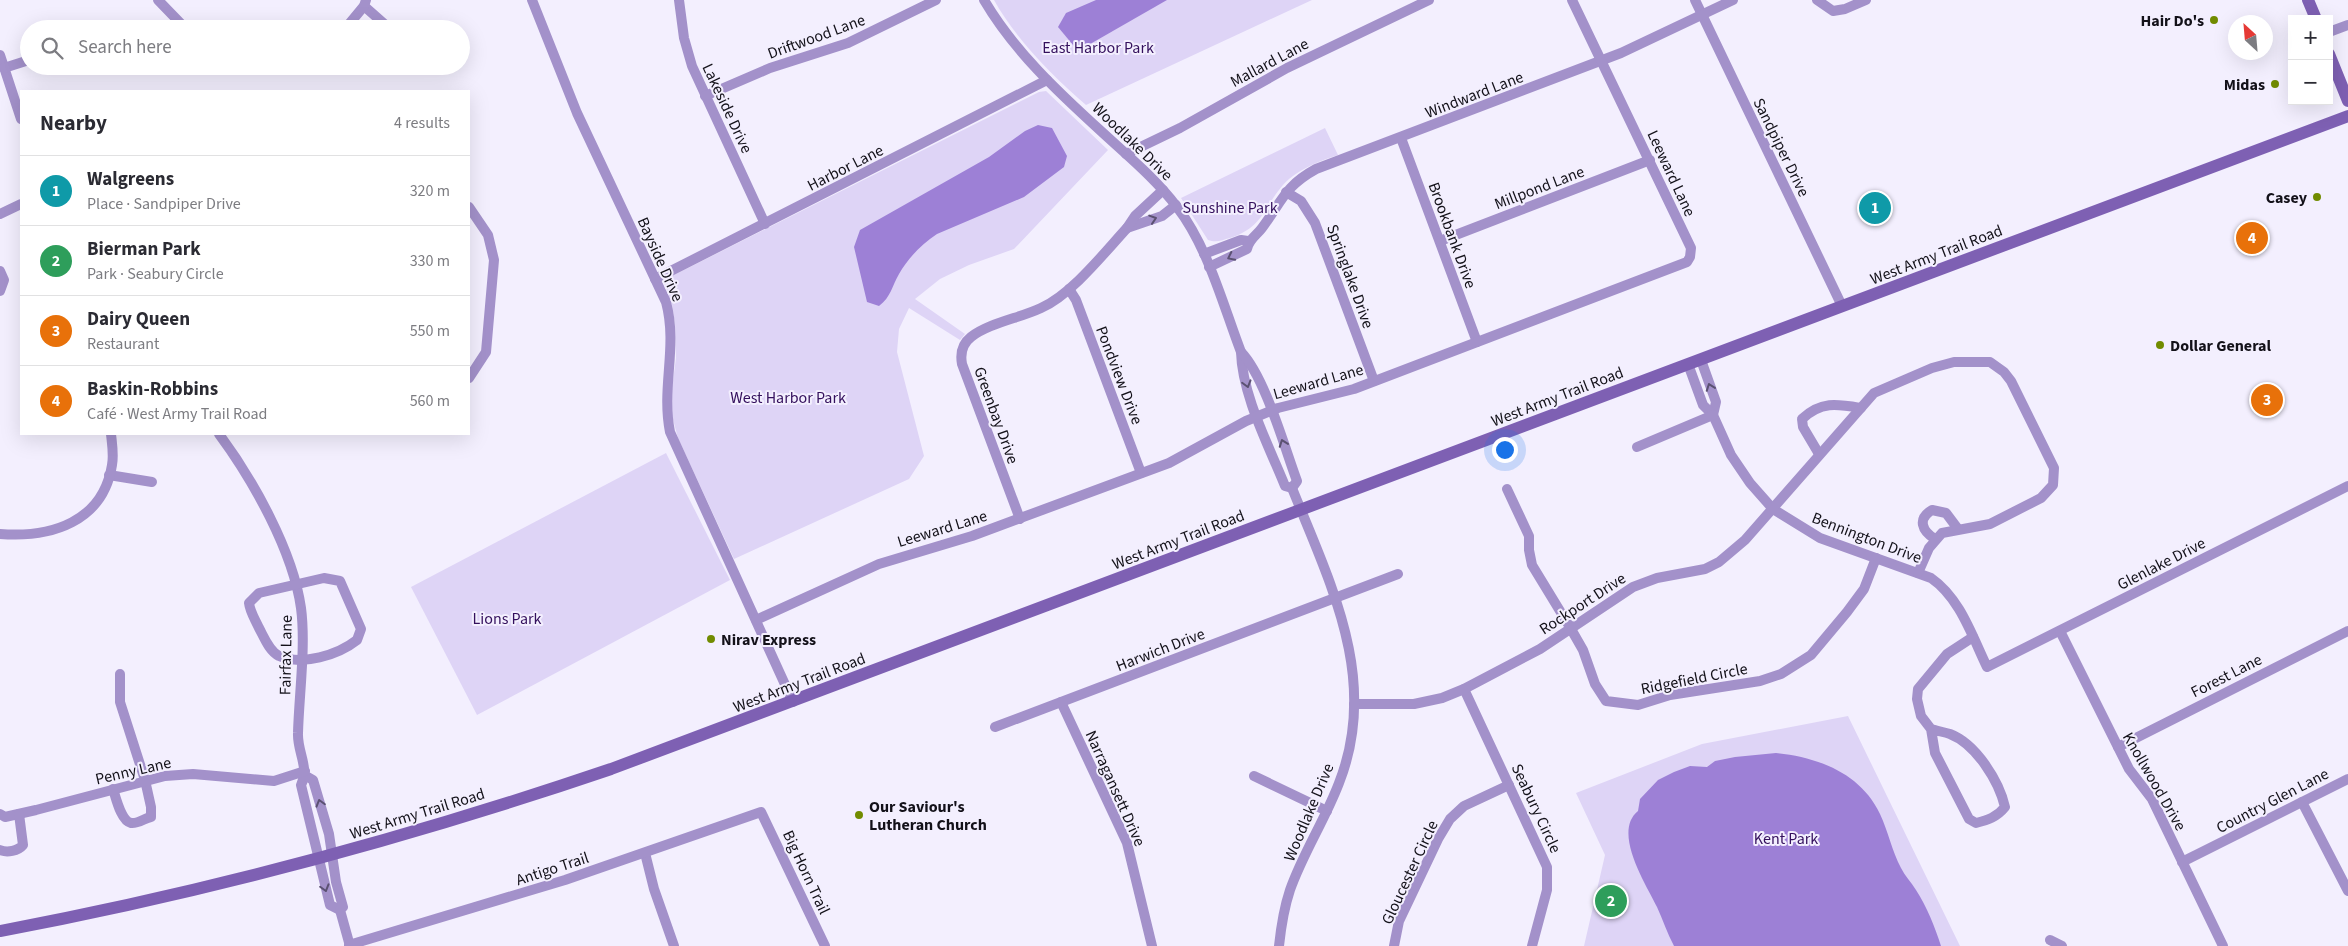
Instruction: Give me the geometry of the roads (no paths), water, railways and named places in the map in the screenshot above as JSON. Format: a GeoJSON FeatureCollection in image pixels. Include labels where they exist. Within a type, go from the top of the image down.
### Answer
{"type":"FeatureCollection","features":[{"type":"Feature","properties":{"kind":"main road"},"geometry":{"type":"LineString","coordinates":[[2308,0],[2314,15]]}},
{"type":"Feature","properties":{"kind":"main road"},"geometry":{"type":"LineString","coordinates":[[2331,60],[2348,102]]}},
{"type":"Feature","properties":{"kind":"main road","name":"West Army Trail Road"},"geometry":{"type":"LineString","coordinates":[[0,931],[161,898],[332,856],[546,791],[793,702],[2348,116]]}},
{"type":"Feature","properties":{"kind":"street"},"geometry":{"type":"LineString","coordinates":[[158,0],[177,20]]}},
{"type":"Feature","properties":{"kind":"street","name":"Bayside Drive"},"geometry":{"type":"LineString","coordinates":[[532,0],[577,113],[666,302],[672,329],[666,400],[670,432],[793,702]]}},
{"type":"Feature","properties":{"kind":"street","name":"Lakeside Drive"},"geometry":{"type":"LineString","coordinates":[[679,0],[688,56],[765,224]]}},
{"type":"Feature","properties":{"kind":"street","name":"Driftwood Lane"},"geometry":{"type":"LineString","coordinates":[[705,96],[770,68],[848,43],[936,0]]}},
{"type":"Feature","properties":{"kind":"street","name":"Woodlake Drive"},"geometry":{"type":"LineString","coordinates":[[984,0],[1010,40],[1047,80],[1163,190],[1189,224],[1204,254],[1241,352],[1241,364],[1257,416],[1285,486],[1292,488]]}},
{"type":"Feature","properties":{"kind":"street","name":"Mallard Lane"},"geometry":{"type":"LineString","coordinates":[[1126,154],[1180,128],[1287,68],[1429,0]]}},
{"type":"Feature","properties":{"kind":"street"},"geometry":{"type":"LineString","coordinates":[[1572,0],[1601,61]]}},
{"type":"Feature","properties":{"kind":"street","name":"Sandpiper Drive"},"geometry":{"type":"LineString","coordinates":[[1695,0],[1842,306]]}},
{"type":"Feature","properties":{"kind":"street","name":"Windward Lane"},"geometry":{"type":"LineString","coordinates":[[1209,267],[1247,249],[1248,241],[1262,228],[1286,192],[1298,180],[1316,169],[1601,61],[1733,0]]}},
{"type":"Feature","properties":{"kind":"street"},"geometry":{"type":"LineString","coordinates":[[1817,0],[1832,11],[1845,9],[1866,0]]}},
{"type":"Feature","properties":{"kind":"street"},"geometry":{"type":"LineString","coordinates":[[352,20],[365,3],[381,20]]}},
{"type":"Feature","properties":{"kind":"street"},"geometry":{"type":"LineString","coordinates":[[2333,31],[2348,25]]}},
{"type":"Feature","properties":{"kind":"street"},"geometry":{"type":"LineString","coordinates":[[0,55],[4,68],[4,81],[20,117]]}},
{"type":"Feature","properties":{"kind":"street","name":"Leeward Lane"},"geometry":{"type":"LineString","coordinates":[[756,620],[879,564],[972,536],[1169,463],[1215,436],[1257,416],[1341,393],[1687,262],[1690,257],[1691,248],[1601,61]]}},
{"type":"Feature","properties":{"kind":"street"},"geometry":{"type":"LineString","coordinates":[[4,68],[20,63]]}},
{"type":"Feature","properties":{"kind":"street","name":"Harbor Lane"},"geometry":{"type":"LineString","coordinates":[[655,279],[1047,80]]}},
{"type":"Feature","properties":{"kind":"street","name":"Brookbank Drive"},"geometry":{"type":"LineString","coordinates":[[1401,138],[1477,342]]}},
{"type":"Feature","properties":{"kind":"street","name":"Millpond Lane"},"geometry":{"type":"LineString","coordinates":[[1440,241],[1650,160]]}},
{"type":"Feature","properties":{"kind":"street","name":"Greenbay Drive"},"geometry":{"type":"LineString","coordinates":[[1020,519],[962,364],[962,349],[965,342],[978,333],[1041,308],[1069,289],[1128,228],[1135,216],[1163,190]]}},
{"type":"Feature","properties":{"kind":"street","name":"Springlake Drive"},"geometry":{"type":"LineString","coordinates":[[1286,192],[1301,201],[1315,223],[1374,381]]}},
{"type":"Feature","properties":{"kind":"street"},"geometry":{"type":"LineString","coordinates":[[0,214],[20,204]]}},
{"type":"Feature","properties":{"kind":"street","name":"Greenbay Drive"},"geometry":{"type":"LineString","coordinates":[[1128,228],[1162,216],[1176,205]]}},
{"type":"Feature","properties":{"kind":"street"},"geometry":{"type":"LineString","coordinates":[[470,208],[488,235],[494,260],[486,352],[470,376]]}},
{"type":"Feature","properties":{"kind":"street"},"geometry":{"type":"LineString","coordinates":[[1204,254],[1241,240],[1248,241]]}},
{"type":"Feature","properties":{"kind":"street"},"geometry":{"type":"LineString","coordinates":[[0,271],[4,280],[0,290]]}},
{"type":"Feature","properties":{"kind":"street","name":"Pondview Drive"},"geometry":{"type":"LineString","coordinates":[[1069,289],[1076,300],[1141,473]]}},
{"type":"Feature","properties":{"kind":"street","name":"Woodlake Drive"},"geometry":{"type":"LineString","coordinates":[[1241,352],[1250,361],[1271,411],[1297,481],[1292,488]]}},
{"type":"Feature","properties":{"kind":"street","name":"Bennington Drive"},"geometry":{"type":"LineString","coordinates":[[1700,360],[1716,402],[1712,414]]}},
{"type":"Feature","properties":{"kind":"street","name":"Rockport Drive"},"geometry":{"type":"LineString","coordinates":[[1354,704],[1414,704],[1442,698],[1464,690],[1540,649],[1640,583],[1691,572],[1719,562],[1736,549],[1773,509],[1874,393],[1932,368],[1954,362],[1990,362],[2004,372],[2011,381],[2054,468],[2053,485],[2041,498],[1990,524],[1942,533],[1935,539]]}},
{"type":"Feature","properties":{"kind":"street","name":"Bennington Drive"},"geometry":{"type":"LineString","coordinates":[[1688,364],[1703,405],[1712,414],[1737,464],[1773,509],[1820,538],[1932,578],[1950,595],[1987,667]]}},
{"type":"Feature","properties":{"kind":"street"},"geometry":{"type":"LineString","coordinates":[[1819,454],[1803,427],[1802,420],[1809,412],[1832,404],[1861,408]]}},
{"type":"Feature","properties":{"kind":"street"},"geometry":{"type":"LineString","coordinates":[[1637,447],[1712,414]]}},
{"type":"Feature","properties":{"kind":"street"},"geometry":{"type":"LineString","coordinates":[[0,534],[54,530],[74,522],[87,512],[100,498],[109,475],[112,465],[111,435]]}},
{"type":"Feature","properties":{"kind":"street","name":"Fairfax Lane"},"geometry":{"type":"LineString","coordinates":[[220,435],[248,478],[282,542],[296,586],[302,621],[298,738],[305,774],[301,785],[330,905],[340,910],[343,907],[329,834],[313,780],[305,774]]}},
{"type":"Feature","properties":{"kind":"street"},"geometry":{"type":"LineString","coordinates":[[109,475],[152,482]]}},
{"type":"Feature","properties":{"kind":"street","name":"Glenlake Drive"},"geometry":{"type":"LineString","coordinates":[[1987,667],[2348,486]]}},
{"type":"Feature","properties":{"kind":"street","name":"Woodlake Drive"},"geometry":{"type":"LineString","coordinates":[[1279,946],[1290,890],[1340,781],[1347,754],[1354,704],[1351,653],[1336,598],[1292,488]]}},
{"type":"Feature","properties":{"kind":"street","name":"Ridgefield Circle"},"geometry":{"type":"LineString","coordinates":[[1507,489],[1529,536],[1532,565],[1571,629],[1588,661],[1595,684],[1606,702],[1638,705],[1670,695],[1760,681],[1782,674],[1810,655],[1864,589],[1876,558]]}},
{"type":"Feature","properties":{"kind":"street"},"geometry":{"type":"LineString","coordinates":[[1918,573],[1935,539],[1923,530],[1924,518],[1932,510],[1946,513],[1958,529]]}},
{"type":"Feature","properties":{"kind":"street","name":"Harwich Drive"},"geometry":{"type":"LineString","coordinates":[[995,727],[1398,574]]}},
{"type":"Feature","properties":{"kind":"street"},"geometry":{"type":"LineString","coordinates":[[324,578],[340,581],[361,629],[357,640],[329,656],[301,659],[279,656],[269,647],[250,610],[250,603],[259,593],[324,578]]}},
{"type":"Feature","properties":{"kind":"street","name":"Knollwood Drive"},"geometry":{"type":"LineString","coordinates":[[2060,631],[2129,770],[2152,799],[2223,946]]}},
{"type":"Feature","properties":{"kind":"street","name":"Forest Lane"},"geometry":{"type":"LineString","coordinates":[[2118,747],[2348,631]]}},
{"type":"Feature","properties":{"kind":"street"},"geometry":{"type":"LineString","coordinates":[[1931,729],[1952,734],[1983,761],[1996,782],[2005,807],[1991,819],[1976,823],[1969,818],[1935,753],[1931,729],[1919,710],[1918,689],[1947,654],[1972,637]]}},
{"type":"Feature","properties":{"kind":"street"},"geometry":{"type":"LineString","coordinates":[[112,789],[125,819],[131,823],[150,817],[151,807],[145,780],[120,702],[120,674]]}},
{"type":"Feature","properties":{"kind":"street","name":"Seabury Circle"},"geometry":{"type":"LineString","coordinates":[[1464,690],[1547,867],[1547,890],[1532,946]]}},
{"type":"Feature","properties":{"kind":"street","name":"Narragansett Drive"},"geometry":{"type":"LineString","coordinates":[[1061,702],[1127,843],[1152,946]]}},
{"type":"Feature","properties":{"kind":"street","name":"Penny Lane"},"geometry":{"type":"LineString","coordinates":[[0,814],[5,816],[19,814],[145,780],[176,774],[274,781],[305,774]]}},
{"type":"Feature","properties":{"kind":"street"},"geometry":{"type":"LineString","coordinates":[[1254,776],[1327,811]]}},
{"type":"Feature","properties":{"kind":"street","name":"Country Glen Lane"},"geometry":{"type":"LineString","coordinates":[[2182,862],[2348,779]]}},
{"type":"Feature","properties":{"kind":"street","name":"Gloucester Circle"},"geometry":{"type":"LineString","coordinates":[[1394,946],[1400,921],[1438,839],[1450,819],[1464,806],[1509,785]]}},
{"type":"Feature","properties":{"kind":"street"},"geometry":{"type":"LineString","coordinates":[[2302,802],[2348,891]]}},
{"type":"Feature","properties":{"kind":"street","name":"Antigo Trail"},"geometry":{"type":"LineString","coordinates":[[350,945],[505,899],[761,812]]}},
{"type":"Feature","properties":{"kind":"street","name":"Big Horn Trail"},"geometry":{"type":"LineString","coordinates":[[761,812],[825,946]]}},
{"type":"Feature","properties":{"kind":"street"},"geometry":{"type":"LineString","coordinates":[[0,850],[13,851],[20,849],[23,845],[19,814]]}},
{"type":"Feature","properties":{"kind":"street"},"geometry":{"type":"LineString","coordinates":[[644,853],[656,896],[674,946]]}},
{"type":"Feature","properties":{"kind":"street"},"geometry":{"type":"LineString","coordinates":[[340,910],[350,945]]}},
{"type":"Feature","properties":{"kind":"street"},"geometry":{"type":"LineString","coordinates":[[2050,940],[2062,946]]}},
{"type":"Feature","properties":{"kind":"place","name":"Hair Do's"},"geometry":{"type":"Point","coordinates":[2214,20]}},
{"type":"Feature","properties":{"kind":"place","name":"Midas"},"geometry":{"type":"Point","coordinates":[2275,84]}},
{"type":"Feature","properties":{"kind":"place","name":"Casey"},"geometry":{"type":"Point","coordinates":[2317,197]}},
{"type":"Feature","properties":{"kind":"place","name":"Walgreens"},"geometry":{"type":"Point","coordinates":[1875,208]}},
{"type":"Feature","properties":{"kind":"place","name":"Baskin-Robbins"},"geometry":{"type":"Point","coordinates":[2252,238]}},
{"type":"Feature","properties":{"kind":"place","name":"Dollar General"},"geometry":{"type":"Point","coordinates":[2160,345]}},
{"type":"Feature","properties":{"kind":"place","name":"Dairy Queen"},"geometry":{"type":"Point","coordinates":[2267,400]}},
{"type":"Feature","properties":{"kind":"place","name":"Nirav Express"},"geometry":{"type":"Point","coordinates":[711,639]}},
{"type":"Feature","properties":{"kind":"place","name":"Our Saviour's Lutheran Church"},"geometry":{"type":"Point","coordinates":[859,815]}},
{"type":"Feature","properties":{"kind":"place","name":"Bierman Park"},"geometry":{"type":"Point","coordinates":[1611,901]}},
{"type":"Feature","properties":{"kind":"park label","name":"East Harbor Park"},"geometry":{"type":"Point","coordinates":[1098,47]}},
{"type":"Feature","properties":{"kind":"park label","name":"Sunshine Park"},"geometry":{"type":"Point","coordinates":[1230,207]}},
{"type":"Feature","properties":{"kind":"park label","name":"West Harbor Park"},"geometry":{"type":"Point","coordinates":[788,397]}},
{"type":"Feature","properties":{"kind":"park label","name":"Lions Park"},"geometry":{"type":"Point","coordinates":[507,618]}},
{"type":"Feature","properties":{"kind":"park label","name":"Kent Park"},"geometry":{"type":"Point","coordinates":[1786,838]}}]}
